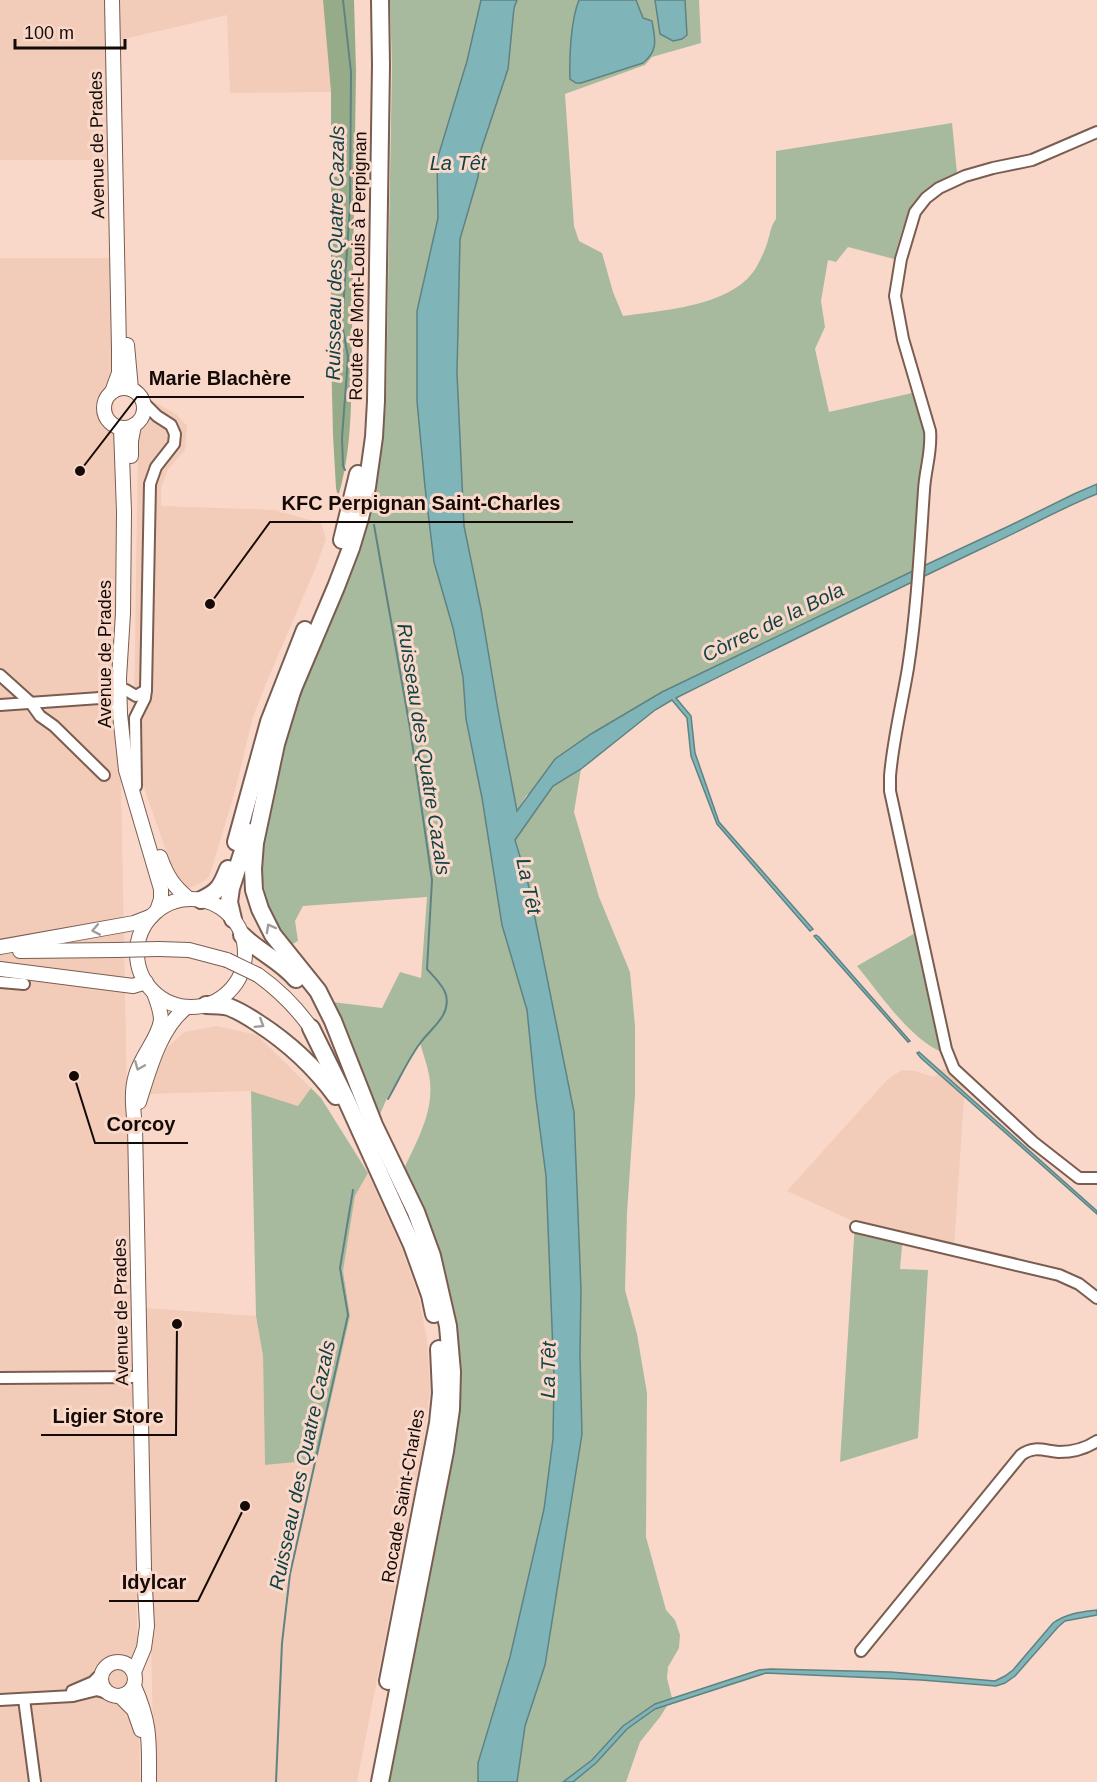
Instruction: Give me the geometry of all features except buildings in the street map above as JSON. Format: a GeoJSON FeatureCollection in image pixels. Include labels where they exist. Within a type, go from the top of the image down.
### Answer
{"type":"FeatureCollection","features":[{"type":"Feature","properties":{"kind":"highway","name":"Route de Mont-Louis à Perpignan"},"geometry":{"type":"LineString","coordinates":[[243,834],[269,722],[294,656],[331,573],[345,532],[357,482],[363,437],[365,392],[369,0]]}},
{"type":"Feature","properties":{"kind":"highway","name":"Route de Mont-Louis à Perpignan"},"geometry":{"type":"LineString","coordinates":[[243,834],[281,715],[351,548],[367,487],[376,401],[380,0]]}},
{"type":"Feature","properties":{"kind":"highway"},"geometry":{"type":"LineString","coordinates":[[293,688],[276,744],[255,843],[254,890],[260,909],[273,935],[318,992],[333,1021],[374,1125],[416,1212],[432,1256],[444,1307]]}},
{"type":"Feature","properties":{"kind":"highway"},"geometry":{"type":"LineString","coordinates":[[195,899],[213,894],[220,888],[243,834]]}},
{"type":"Feature","properties":{"kind":"highway"},"geometry":{"type":"LineString","coordinates":[[233,919],[229,903],[243,834]]}},
{"type":"Feature","properties":{"kind":"highway"},"geometry":{"type":"LineString","coordinates":[[242,935],[255,948],[287,968],[316,1005],[351,1089],[432,1256]]}},
{"type":"Feature","properties":{"kind":"highway"},"geometry":{"type":"LineString","coordinates":[[206,1005],[228,1007],[247,1016],[303,1056],[321,1075],[340,1102],[401,1221]]}},
{"type":"Feature","properties":{"kind":"highway"},"geometry":{"type":"LineString","coordinates":[[311,1028],[325,1045],[396,1189],[432,1268],[444,1307]]}},
{"type":"Feature","properties":{"kind":"highway"},"geometry":{"type":"LineString","coordinates":[[311,1028],[401,1221]]}},
{"type":"Feature","properties":{"kind":"highway","name":"Rocade Saint-Charles"},"geometry":{"type":"LineString","coordinates":[[368,1782],[433,1451],[441,1393],[438,1339],[430,1295],[401,1221]]}},
{"type":"Feature","properties":{"kind":"highway","name":"Rocade Saint-Charles"},"geometry":{"type":"LineString","coordinates":[[380,1782],[445,1451],[451,1409],[452,1372],[444,1307]]}},
{"type":"Feature","properties":{"kind":"main road","name":"Avenue de Prades"},"geometry":{"type":"LineString","coordinates":[[112,0],[119,373],[112,392]]}},
{"type":"Feature","properties":{"kind":"main road","name":"Avenue de Prades"},"geometry":{"type":"LineString","coordinates":[[118,253],[131,389]]}},
{"type":"Feature","properties":{"kind":"main road"},"geometry":{"type":"LineString","coordinates":[[118,388],[131,389],[137,392],[140,418],[112,424],[105,415],[105,402],[118,388]]}},
{"type":"Feature","properties":{"kind":"main road","name":"Avenue de Prades"},"geometry":{"type":"LineString","coordinates":[[140,418],[124,512],[123,684],[120,714],[126,770],[161,889],[161,898],[155,914]]}},
{"type":"Feature","properties":{"kind":"main road","name":"Avenue de Prades"},"geometry":{"type":"LineString","coordinates":[[123,684],[136,786],[165,871],[173,886],[195,899]]}},
{"type":"Feature","properties":{"kind":"main road"},"geometry":{"type":"LineString","coordinates":[[0,949],[134,923],[155,914],[172,902],[195,899],[214,904],[224,910],[233,919],[242,935],[244,961],[239,978],[229,991],[206,1005],[187,1007],[164,1000],[150,987],[141,974],[138,944],[145,925],[155,914]]}},
{"type":"Feature","properties":{"kind":"main road"},"geometry":{"type":"LineString","coordinates":[[0,949],[189,950],[227,960],[258,975],[286,998],[301,1013],[311,1028]]}},
{"type":"Feature","properties":{"kind":"main road"},"geometry":{"type":"LineString","coordinates":[[0,969],[150,987]]}},
{"type":"Feature","properties":{"kind":"main road","name":"Avenue de Prades"},"geometry":{"type":"LineString","coordinates":[[134,1679],[144,1648],[147,1626],[133,1105],[135,1076],[143,1056],[159,1029],[161,1017],[150,987]]}},
{"type":"Feature","properties":{"kind":"main road","name":"Avenue de Prades"},"geometry":{"type":"LineString","coordinates":[[135,1126],[138,1104],[162,1040],[170,1024],[187,1007]]}},
{"type":"Feature","properties":{"kind":"main road","name":"Avenue de Prades"},"geometry":{"type":"LineString","coordinates":[[120,1662],[135,1646],[141,1627],[144,1569]]}},
{"type":"Feature","properties":{"kind":"main road"},"geometry":{"type":"LineString","coordinates":[[134,1679],[129,1693],[116,1697],[106,1693],[101,1684],[102,1673],[109,1665],[120,1662],[130,1667],[134,1679],[147,1723],[150,1743],[149,1781]]}},
{"type":"Feature","properties":{"kind":"main road"},"geometry":{"type":"LineString","coordinates":[[121,1696],[134,1710],[142,1732],[149,1781]]}},
{"type":"Feature","properties":{"kind":"street"},"geometry":{"type":"LineString","coordinates":[[1097,132],[1032,160],[965,176],[939,188],[926,198],[915,212],[901,259],[894,296],[903,339],[930,431],[931,442],[924,484],[918,589],[908,669],[891,765],[890,791],[946,1049],[954,1069],[1071,1174],[1079,1178],[1097,1179]]}},
{"type":"Feature","properties":{"kind":"street"},"geometry":{"type":"LineString","coordinates":[[136,786],[135,718],[145,698],[146,690],[150,484],[156,467],[174,444],[175,434],[171,425],[140,418]]}},
{"type":"Feature","properties":{"kind":"street"},"geometry":{"type":"LineString","coordinates":[[0,675],[30,702],[40,716],[54,726],[104,775]]}},
{"type":"Feature","properties":{"kind":"street"},"geometry":{"type":"LineString","coordinates":[[100,698],[114,687],[123,684],[136,696],[146,690]]}},
{"type":"Feature","properties":{"kind":"street"},"geometry":{"type":"LineString","coordinates":[[0,705],[100,698],[114,705],[120,714]]}},
{"type":"Feature","properties":{"kind":"street"},"geometry":{"type":"LineString","coordinates":[[51,701],[54,726]]}},
{"type":"Feature","properties":{"kind":"street"},"geometry":{"type":"LineString","coordinates":[[0,982],[24,984]]}},
{"type":"Feature","properties":{"kind":"street"},"geometry":{"type":"LineString","coordinates":[[856,1227],[1059,1275],[1079,1284],[1097,1298]]}},
{"type":"Feature","properties":{"kind":"street"},"geometry":{"type":"LineString","coordinates":[[0,1378],[140,1377]]}},
{"type":"Feature","properties":{"kind":"street"},"geometry":{"type":"LineString","coordinates":[[861,1651],[1021,1455],[1033,1449],[1071,1451],[1085,1449],[1097,1442]]}},
{"type":"Feature","properties":{"kind":"street"},"geometry":{"type":"LineString","coordinates":[[63,1696],[93,1682],[102,1673]]}},
{"type":"Feature","properties":{"kind":"street"},"geometry":{"type":"LineString","coordinates":[[0,1700],[73,1696],[97,1690],[106,1693]]}},
{"type":"Feature","properties":{"kind":"street"},"geometry":{"type":"LineString","coordinates":[[24,1699],[34,1782]]}},
{"type":"Feature","properties":{"kind":"shaded area"},"geometry":{"type":"Polygon","coordinates":[[[0,0],[106,0],[110,160],[0,160],[0,0]]]}},
{"type":"Feature","properties":{"kind":"shaded area"},"geometry":{"type":"Polygon","coordinates":[[[119,0],[323,0],[331,92],[230,93],[227,15],[120,40],[119,0]]]}},
{"type":"Feature","properties":{"kind":"shaded area"},"geometry":{"type":"Polygon","coordinates":[[[0,258],[111,258],[140,1782],[0,1782],[0,258]]]}},
{"type":"Feature","properties":{"kind":"shaded area"},"geometry":{"type":"Polygon","coordinates":[[[147,398],[176,414],[187,426],[185,450],[168,469],[161,488],[161,506],[275,510],[321,523],[326,539],[253,717],[235,791],[208,878],[186,888],[172,868],[143,785],[134,710],[138,444],[139,434],[147,423],[147,398]]]}},
{"type":"Feature","properties":{"kind":"shaded area"},"geometry":{"type":"Polygon","coordinates":[[[217,1026],[257,1035],[311,1088],[298,1106],[251,1091],[148,1094],[163,1052],[184,1032],[217,1026]]]}},
{"type":"Feature","properties":{"kind":"shaded area"},"geometry":{"type":"Polygon","coordinates":[[[943,1069],[951,1070],[965,1083],[954,1247],[855,1222],[787,1191],[888,1079],[902,1070],[915,1071],[934,1077],[943,1069]]]}},
{"type":"Feature","properties":{"kind":"shaded area"},"geometry":{"type":"Polygon","coordinates":[[[368,1173],[402,1249],[419,1298],[427,1340],[430,1392],[422,1449],[357,1782],[154,1782],[144,1308],[256,1316],[263,1356],[265,1465],[317,1460],[350,1316],[343,1271],[355,1196],[368,1173]]]}},
{"type":"Feature","properties":{"kind":"green space"},"geometry":{"type":"Polygon","coordinates":[[[323,0],[354,0],[356,71],[351,404],[348,451],[338,497],[333,435],[331,350],[331,92],[323,0]]]}},
{"type":"Feature","properties":{"kind":"green space"},"geometry":{"type":"Polygon","coordinates":[[[390,0],[481,0],[467,61],[437,160],[438,218],[417,311],[417,401],[434,562],[453,628],[463,677],[466,719],[482,798],[502,925],[527,1010],[546,1176],[554,1377],[553,1439],[544,1509],[510,1657],[478,1763],[478,1782],[387,1782],[460,1372],[455,1322],[445,1272],[430,1231],[402,1173],[419,1138],[430,1101],[429,1075],[420,1043],[387,1098],[378,1119],[332,1002],[382,1008],[400,972],[421,978],[427,897],[303,906],[295,921],[298,941],[289,946],[269,914],[262,876],[262,850],[294,708],[360,551],[376,489],[386,402],[392,66],[390,0]]]}},
{"type":"Feature","properties":{"kind":"green space"},"geometry":{"type":"Polygon","coordinates":[[[517,0],[579,0],[569,64],[643,18],[636,0],[655,0],[660,34],[687,35],[685,0],[699,0],[701,43],[652,57],[645,65],[565,94],[574,226],[579,241],[602,253],[613,292],[623,316],[697,304],[733,290],[747,279],[762,257],[776,219],[776,151],[952,123],[957,173],[936,183],[919,198],[908,216],[894,259],[848,247],[836,262],[828,260],[821,301],[825,327],[815,349],[829,412],[912,393],[925,442],[918,483],[913,571],[662,692],[526,796],[517,811],[464,526],[457,373],[460,239],[478,177],[481,150],[517,0]]]}},
{"type":"Feature","properties":{"kind":"green space"},"geometry":{"type":"Polygon","coordinates":[[[581,769],[574,812],[599,897],[630,972],[635,1026],[635,1095],[627,1213],[625,1290],[637,1334],[647,1393],[646,1537],[666,1610],[675,1620],[680,1635],[679,1648],[668,1667],[667,1678],[672,1698],[640,1742],[626,1782],[517,1782],[525,1726],[545,1665],[582,1434],[581,1290],[574,1112],[528,883],[515,840],[553,786],[581,769]]]}},
{"type":"Feature","properties":{"kind":"green space"},"geometry":{"type":"Polygon","coordinates":[[[917,932],[943,1053],[918,1037],[907,1026],[857,966],[917,932]]]}},
{"type":"Feature","properties":{"kind":"green space"},"geometry":{"type":"Polygon","coordinates":[[[311,1088],[321,1098],[368,1173],[355,1196],[343,1271],[350,1316],[317,1460],[265,1465],[263,1356],[256,1316],[251,1091],[298,1106],[311,1088]]]}},
{"type":"Feature","properties":{"kind":"green space"},"geometry":{"type":"Polygon","coordinates":[[[855,1222],[903,1234],[900,1269],[928,1270],[918,1438],[840,1462],[855,1222]]]}},
{"type":"Feature","properties":{"kind":"water","name":"La Têt"},"geometry":{"type":"Polygon","coordinates":[[[481,0],[517,0],[514,8],[508,69],[481,150],[478,177],[460,239],[457,373],[464,526],[517,811],[555,759],[591,734],[662,692],[1097,484],[1097,494],[676,698],[691,716],[695,753],[719,822],[813,929],[810,931],[717,824],[691,756],[687,718],[672,700],[655,710],[581,769],[553,786],[515,840],[528,883],[574,1112],[581,1290],[582,1434],[545,1665],[525,1726],[517,1782],[478,1782],[478,1763],[510,1657],[544,1509],[553,1439],[554,1377],[546,1176],[527,1010],[502,925],[482,798],[466,719],[463,677],[453,628],[434,562],[417,401],[417,311],[438,218],[437,160],[467,61],[481,0]]]}},
{"type":"Feature","properties":{"kind":"water"},"geometry":{"type":"Polygon","coordinates":[[[579,0],[636,0],[643,18],[652,21],[655,44],[652,53],[643,63],[581,83],[570,79],[571,39],[579,0]]]}},
{"type":"Feature","properties":{"kind":"water"},"geometry":{"type":"Polygon","coordinates":[[[655,0],[685,0],[687,35],[682,39],[673,41],[660,34],[655,0]]]}},
{"type":"Feature","properties":{"kind":"water"},"geometry":{"type":"Polygon","coordinates":[[[816,935],[910,1041],[908,1042],[814,936],[816,935]]]}},
{"type":"Feature","properties":{"kind":"water"},"geometry":{"type":"Polygon","coordinates":[[[919,1052],[1097,1211],[1097,1214],[921,1058],[917,1053],[919,1052]]]}},
{"type":"Feature","properties":{"kind":"water"},"geometry":{"type":"Polygon","coordinates":[[[1097,1610],[1097,1615],[1065,1621],[1015,1676],[996,1686],[766,1673],[655,1709],[627,1729],[596,1763],[573,1782],[563,1782],[592,1760],[623,1726],[655,1704],[759,1670],[891,1672],[995,1681],[1013,1670],[1053,1623],[1069,1615],[1097,1610]]]}},
{"type":"Feature","properties":{"kind":"waterway","name":"Ruisseau des Quatre Cazals"},"geometry":{"type":"LineString","coordinates":[[343,0],[351,72],[350,206],[342,324],[348,357],[342,438],[345,470]]}},
{"type":"Feature","properties":{"kind":"waterway","name":"Ruisseau des Quatre Cazals"},"geometry":{"type":"LineString","coordinates":[[374,525],[410,728],[432,880],[427,969],[443,988],[447,1002],[443,1015],[416,1049],[388,1099]]}},
{"type":"Feature","properties":{"kind":"waterway","name":"Ruisseau des Quatre Cazals"},"geometry":{"type":"LineString","coordinates":[[276,1782],[282,1643],[290,1574],[348,1315],[340,1268],[353,1190]]}},
{"type":"Feature","properties":{"kind":"place","name":"Marie Blachère"},"geometry":{"type":"Point","coordinates":[80,471]}},
{"type":"Feature","properties":{"kind":"place","name":"KFC Perpignan Saint-Charles"},"geometry":{"type":"Point","coordinates":[210,604]}},
{"type":"Feature","properties":{"kind":"place","name":"Corcoy"},"geometry":{"type":"Point","coordinates":[74,1076]}},
{"type":"Feature","properties":{"kind":"place","name":"Ligier Store"},"geometry":{"type":"Point","coordinates":[177,1324]}},
{"type":"Feature","properties":{"kind":"place","name":"Idylcar"},"geometry":{"type":"Point","coordinates":[245,1506]}},
{"type":"Feature","properties":{"kind":"water label","name":"Còrrec de la Bola"},"geometry":{"type":"Point","coordinates":[773,622]}}]}
